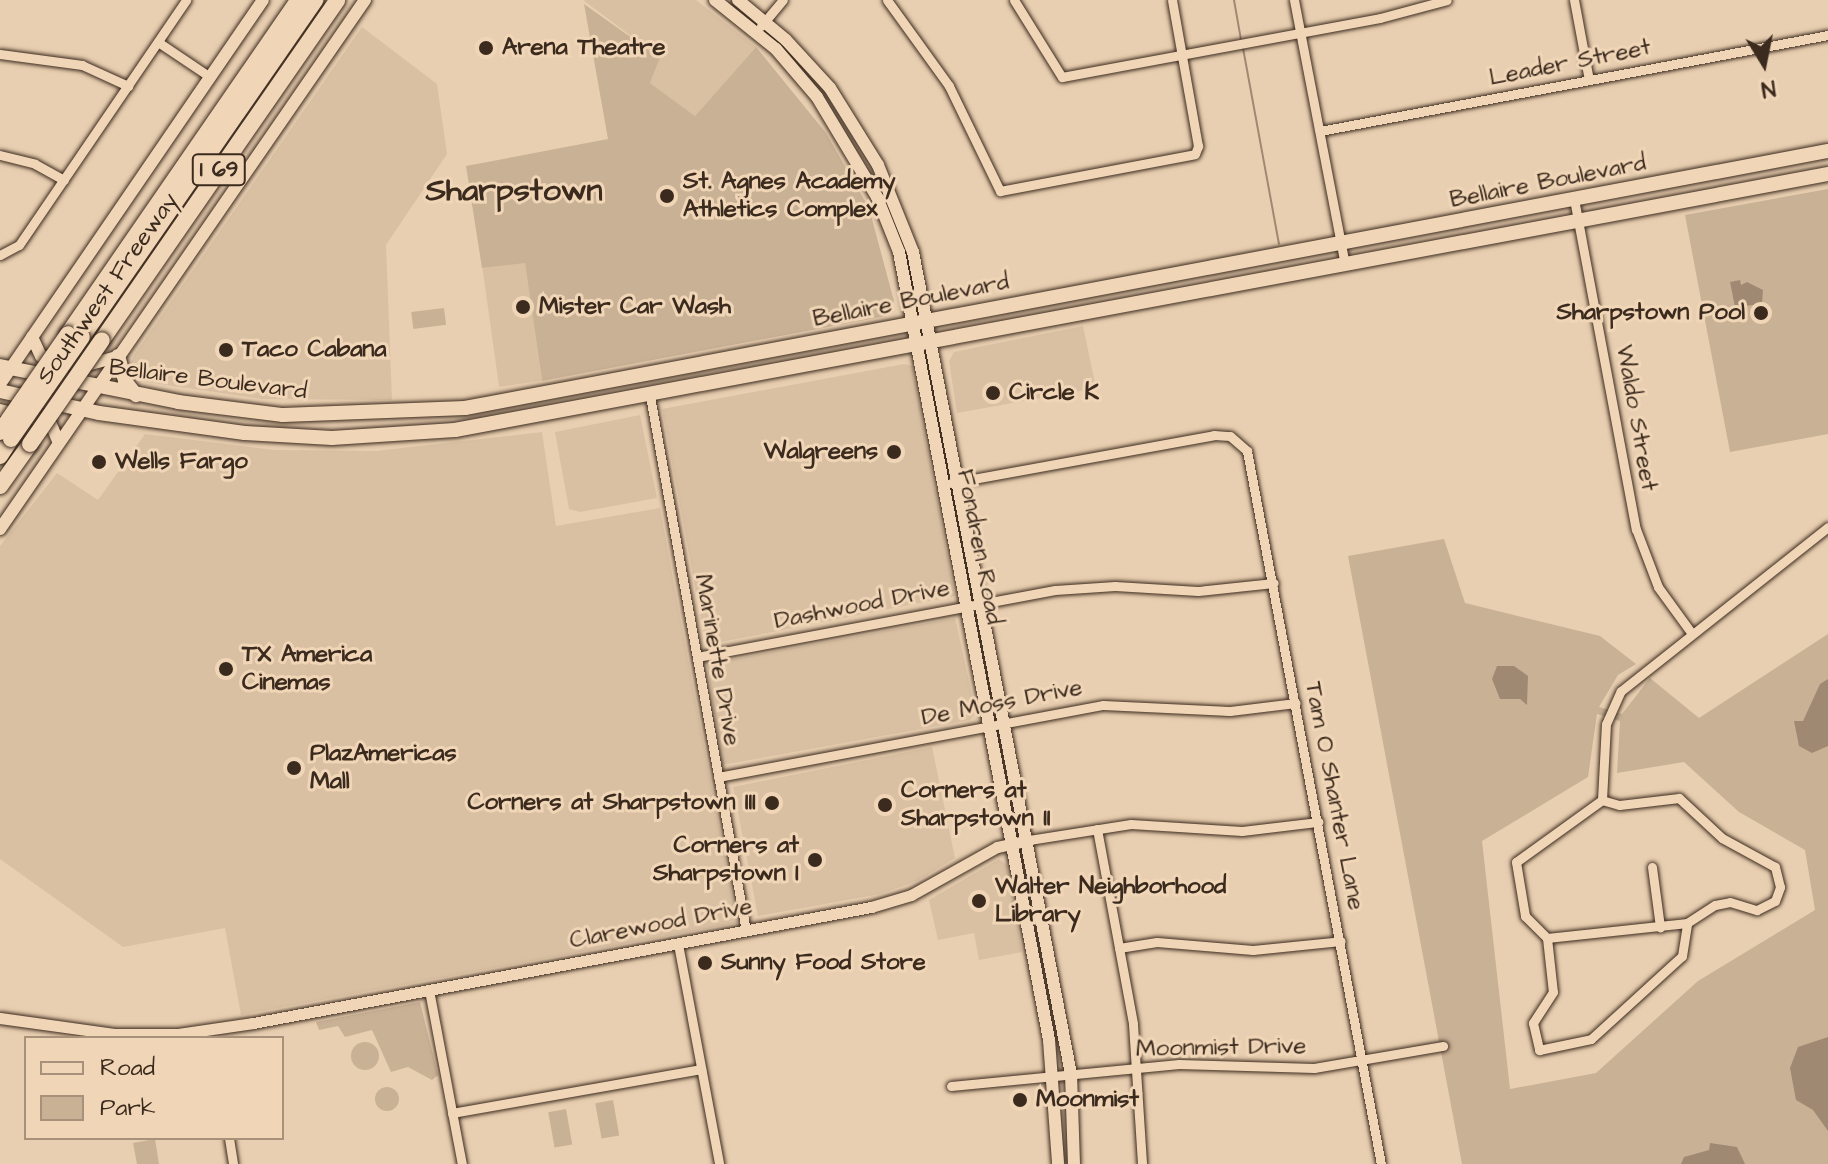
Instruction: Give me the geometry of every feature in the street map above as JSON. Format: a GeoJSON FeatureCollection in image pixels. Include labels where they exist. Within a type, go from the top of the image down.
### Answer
{"type":"FeatureCollection","features":[{"type":"Feature","properties":{"kind":"highway","name":"Southwest Freeway"},"geometry":{"type":"LineString","coordinates":[[0,456],[6,436],[298,0]]}},
{"type":"Feature","properties":{"kind":"highway"},"geometry":{"type":"LineString","coordinates":[[75,335],[315,0]]}},
{"type":"Feature","properties":{"kind":"highway","name":"Southwest Freeway"},"geometry":{"type":"LineString","coordinates":[[0,486],[337,0]]}},
{"type":"Feature","properties":{"kind":"main road"},"geometry":{"type":"LineString","coordinates":[[0,384],[6,366],[32,337],[263,0]]}},
{"type":"Feature","properties":{"kind":"main road"},"geometry":{"type":"LineString","coordinates":[[0,529],[365,0]]}},
{"type":"Feature","properties":{"kind":"main road","name":"Fondren Road"},"geometry":{"type":"LineString","coordinates":[[715,0],[760,26],[830,88],[891,191],[913,252],[944,484],[1014,843],[1055,1076],[1058,1164]]}},
{"type":"Feature","properties":{"kind":"main road","name":"Fondren Road"},"geometry":{"type":"LineString","coordinates":[[738,0],[817,97],[877,197],[922,321]]}},
{"type":"Feature","properties":{"kind":"main road","name":"Bellaire Boulevard"},"geometry":{"type":"LineString","coordinates":[[6,366],[95,388],[283,415],[386,414],[465,408],[1828,151]]}},
{"type":"Feature","properties":{"kind":"main road","name":"Bellaire Boulevard"},"geometry":{"type":"LineString","coordinates":[[0,391],[81,409],[184,426],[332,438],[455,430],[581,409],[1828,174]]}},
{"type":"Feature","properties":{"kind":"main road"},"geometry":{"type":"LineString","coordinates":[[877,197],[891,191]]}},
{"type":"Feature","properties":{"kind":"main road"},"geometry":{"type":"LineString","coordinates":[[1218,266],[1223,288]]}},
{"type":"Feature","properties":{"kind":"main road"},"geometry":{"type":"LineString","coordinates":[[1076,316],[1088,298],[1123,290],[1140,280]]}},
{"type":"Feature","properties":{"kind":"main road"},"geometry":{"type":"LineString","coordinates":[[32,337],[41,356],[83,366],[118,356]]}},
{"type":"Feature","properties":{"kind":"main road","name":"Fondren Road"},"geometry":{"type":"LineString","coordinates":[[926,344],[959,483],[1029,840],[1071,1074],[1074,1164]]}},
{"type":"Feature","properties":{"kind":"main road"},"geometry":{"type":"LineString","coordinates":[[118,356],[125,381],[136,395]]}},
{"type":"Feature","properties":{"kind":"main road"},"geometry":{"type":"LineString","coordinates":[[650,396],[657,382],[719,360]]}},
{"type":"Feature","properties":{"kind":"main road"},"geometry":{"type":"LineString","coordinates":[[581,409],[621,390],[630,377]]}},
{"type":"Feature","properties":{"kind":"main road"},"geometry":{"type":"LineString","coordinates":[[0,410],[50,422],[58,441]]}},
{"type":"Feature","properties":{"kind":"street"},"geometry":{"type":"LineString","coordinates":[[0,255],[21,242],[186,0]]}},
{"type":"Feature","properties":{"kind":"street"},"geometry":{"type":"LineString","coordinates":[[760,26],[783,0]]}},
{"type":"Feature","properties":{"kind":"street"},"geometry":{"type":"LineString","coordinates":[[887,0],[949,86],[1000,191],[1195,154],[1198,146],[1172,0]]}},
{"type":"Feature","properties":{"kind":"street"},"geometry":{"type":"LineString","coordinates":[[1014,0],[1062,77],[1300,33],[1447,0]]}},
{"type":"Feature","properties":{"kind":"street"},"geometry":{"type":"LineString","coordinates":[[1294,0],[1345,265]]}},
{"type":"Feature","properties":{"kind":"street"},"geometry":{"type":"LineString","coordinates":[[1574,0],[1589,80]]}},
{"type":"Feature","properties":{"kind":"street","name":"Leader Street"},"geometry":{"type":"LineString","coordinates":[[1320,131],[1828,35]]}},
{"type":"Feature","properties":{"kind":"street"},"geometry":{"type":"LineString","coordinates":[[158,42],[210,77]]}},
{"type":"Feature","properties":{"kind":"street"},"geometry":{"type":"LineString","coordinates":[[0,54],[82,65],[128,86]]}},
{"type":"Feature","properties":{"kind":"street"},"geometry":{"type":"LineString","coordinates":[[0,155],[35,164],[64,180]]}},
{"type":"Feature","properties":{"kind":"street","name":"Waldo Street"},"geometry":{"type":"LineString","coordinates":[[1574,199],[1636,529],[1658,587],[1690,631]]}},
{"type":"Feature","properties":{"kind":"street","name":"Marinette Drive"},"geometry":{"type":"LineString","coordinates":[[650,396],[746,931]]}},
{"type":"Feature","properties":{"kind":"street","name":"Tam O Shanter Lane"},"geometry":{"type":"LineString","coordinates":[[959,483],[1214,435],[1238,440],[1252,461],[1381,1164]]}},
{"type":"Feature","properties":{"kind":"street"},"geometry":{"type":"LineString","coordinates":[[944,484],[959,483]]}},
{"type":"Feature","properties":{"kind":"street"},"geometry":{"type":"LineString","coordinates":[[1687,923],[1682,956],[1586,1043],[1547,1050],[1535,1046],[1532,1028],[1553,992],[1547,938],[1525,916],[1516,862],[1588,814],[1602,800],[1604,735],[1615,700],[1630,680],[1828,527]]}},
{"type":"Feature","properties":{"kind":"street","name":"Dashwood Drive"},"geometry":{"type":"LineString","coordinates":[[697,657],[1076,587],[1198,591],[1274,583]]}},
{"type":"Feature","properties":{"kind":"street","name":"De Moss Drive"},"geometry":{"type":"LineString","coordinates":[[718,777],[1103,705],[1230,711],[1296,703]]}},
{"type":"Feature","properties":{"kind":"street"},"geometry":{"type":"LineString","coordinates":[[1547,938],[1687,923],[1715,905],[1730,902],[1757,910],[1775,901],[1780,887],[1775,867],[1722,838],[1679,798],[1614,805],[1602,800]]}},
{"type":"Feature","properties":{"kind":"street","name":"Clarewood Drive"},"geometry":{"type":"LineString","coordinates":[[0,1018],[103,1034],[210,1034],[894,901],[977,856],[1029,840],[1148,823],[1242,831],[1318,822]]}},
{"type":"Feature","properties":{"kind":"street"},"geometry":{"type":"LineString","coordinates":[[1097,829],[1138,1068],[1142,1164]]}},
{"type":"Feature","properties":{"kind":"street"},"geometry":{"type":"LineString","coordinates":[[1652,867],[1660,927]]}},
{"type":"Feature","properties":{"kind":"street"},"geometry":{"type":"LineString","coordinates":[[1119,948],[1157,942],[1253,950],[1341,941]]}},
{"type":"Feature","properties":{"kind":"street"},"geometry":{"type":"LineString","coordinates":[[678,944],[719,1164]]}},
{"type":"Feature","properties":{"kind":"street"},"geometry":{"type":"LineString","coordinates":[[429,990],[462,1164]]}},
{"type":"Feature","properties":{"kind":"street","name":"Moonmist Drive"},"geometry":{"type":"LineString","coordinates":[[951,1086],[1138,1068],[1290,1068],[1362,1061],[1443,1046]]}},
{"type":"Feature","properties":{"kind":"street"},"geometry":{"type":"LineString","coordinates":[[452,1113],[701,1069]]}},
{"type":"Feature","properties":{"kind":"street"},"geometry":{"type":"LineString","coordinates":[[229,1140],[233,1164]]}},
{"type":"Feature","properties":{"kind":"shaded area"},"geometry":{"type":"Polygon","coordinates":[[[583,0],[696,0],[756,47],[695,116],[650,83],[660,58],[583,0]]]}},
{"type":"Feature","properties":{"kind":"shaded area"},"geometry":{"type":"Polygon","coordinates":[[[362,27],[437,84],[447,154],[386,245],[392,400],[262,399],[139,381],[129,368],[134,355],[362,27]]]}},
{"type":"Feature","properties":{"kind":"shaded area"},"geometry":{"type":"Polygon","coordinates":[[[525,262],[542,381],[499,387],[482,268],[525,262]]]}},
{"type":"Feature","properties":{"kind":"shaded area"},"geometry":{"type":"Polygon","coordinates":[[[1740,280],[1741,285],[1747,282],[1763,290],[1762,304],[1735,307],[1730,282],[1740,280]]]}},
{"type":"Feature","properties":{"kind":"shaded area"},"geometry":{"type":"Polygon","coordinates":[[[1083,326],[1096,388],[957,413],[949,361],[954,352],[1083,326]]]}},
{"type":"Feature","properties":{"kind":"shaded area"},"geometry":{"type":"Polygon","coordinates":[[[904,364],[912,366],[955,596],[706,645],[662,409],[904,364]]]}},
{"type":"Feature","properties":{"kind":"shaded area"},"geometry":{"type":"Polygon","coordinates":[[[640,415],[657,498],[580,512],[569,509],[555,432],[640,415]]]}},
{"type":"Feature","properties":{"kind":"shaded area","name":"PlazAmericas Mall"},"geometry":{"type":"Polygon","coordinates":[[[542,432],[556,526],[660,508],[737,923],[241,1015],[225,928],[123,947],[0,859],[0,546],[57,473],[98,500],[145,434],[274,450],[376,451],[542,432]]]}},
{"type":"Feature","properties":{"kind":"shaded area"},"geometry":{"type":"Polygon","coordinates":[[[955,618],[976,713],[970,720],[722,765],[707,664],[955,618]]]}},
{"type":"Feature","properties":{"kind":"shaded area"},"geometry":{"type":"Polygon","coordinates":[[[1497,666],[1514,666],[1528,676],[1527,705],[1520,699],[1500,699],[1492,679],[1497,666]]]}},
{"type":"Feature","properties":{"kind":"shaded area"},"geometry":{"type":"Polygon","coordinates":[[[1828,679],[1828,746],[1812,753],[1799,746],[1794,721],[1803,721],[1820,684],[1828,679]]]}},
{"type":"Feature","properties":{"kind":"shaded area"},"geometry":{"type":"Polygon","coordinates":[[[932,747],[955,858],[917,881],[880,894],[758,916],[733,787],[932,747]]]}},
{"type":"Feature","properties":{"kind":"shaded area"},"geometry":{"type":"Polygon","coordinates":[[[999,859],[1007,865],[1022,952],[979,960],[974,933],[938,940],[929,900],[999,859]]]}},
{"type":"Feature","properties":{"kind":"shaded area"},"geometry":{"type":"Polygon","coordinates":[[[1828,1037],[1828,1131],[1813,1110],[1796,1100],[1790,1068],[1798,1047],[1828,1037]]]}},
{"type":"Feature","properties":{"kind":"shaded area"},"geometry":{"type":"Polygon","coordinates":[[[1710,1143],[1737,1147],[1745,1164],[1681,1164],[1684,1157],[1709,1150],[1710,1143]]]}},
{"type":"Feature","properties":{"kind":"green space","name":"St. Agnes Academy Athletics Complex"},"geometry":{"type":"Polygon","coordinates":[[[584,4],[660,58],[650,83],[695,116],[756,47],[826,133],[869,208],[894,301],[886,316],[542,381],[525,263],[482,268],[466,166],[608,139],[584,4]]]}},
{"type":"Feature","properties":{"kind":"green space"},"geometry":{"type":"Polygon","coordinates":[[[1828,189],[1828,434],[1730,452],[1685,215],[1828,189]]]}},
{"type":"Feature","properties":{"kind":"green space"},"geometry":{"type":"Polygon","coordinates":[[[444,308],[446,325],[413,329],[411,312],[444,308]]]}},
{"type":"Feature","properties":{"kind":"green space"},"geometry":{"type":"Polygon","coordinates":[[[1444,539],[1465,603],[1600,636],[1636,664],[1618,675],[1599,707],[1622,714],[1650,678],[1699,718],[1828,634],[1828,1164],[1462,1164],[1348,556],[1444,539]],[[1597,714],[1588,777],[1482,841],[1510,1089],[1596,1073],[1698,981],[1815,910],[1805,850],[1739,812],[1684,762],[1617,773],[1620,721],[1597,714]]]}},
{"type":"Feature","properties":{"kind":"green space"},"geometry":{"type":"Polygon","coordinates":[[[420,1002],[438,1075],[432,1080],[408,1067],[391,1072],[372,1030],[345,1037],[338,1026],[319,1030],[316,1022],[420,1002]]]}},
{"type":"Feature","properties":{"kind":"green space"},"geometry":{"type":"Polygon","coordinates":[[[365,1042],[375,1046],[379,1056],[375,1066],[365,1070],[355,1066],[351,1056],[355,1046],[365,1042]]]}},
{"type":"Feature","properties":{"kind":"green space"},"geometry":{"type":"Polygon","coordinates":[[[387,1087],[398,1094],[399,1099],[392,1110],[387,1111],[376,1104],[375,1099],[382,1088],[387,1087]]]}},
{"type":"Feature","properties":{"kind":"green space"},"geometry":{"type":"Polygon","coordinates":[[[613,1100],[619,1135],[602,1139],[595,1103],[613,1100]]]}},
{"type":"Feature","properties":{"kind":"green space"},"geometry":{"type":"Polygon","coordinates":[[[566,1109],[572,1144],[555,1148],[548,1112],[566,1109]]]}},
{"type":"Feature","properties":{"kind":"green space"},"geometry":{"type":"Polygon","coordinates":[[[155,1140],[159,1164],[137,1164],[133,1143],[155,1140]]]}},
{"type":"Feature","properties":{"kind":"waterway"},"geometry":{"type":"LineString","coordinates":[[1234,0],[1241,38]]}},
{"type":"Feature","properties":{"kind":"waterway"},"geometry":{"type":"LineString","coordinates":[[1243,48],[1279,244]]}},
{"type":"Feature","properties":{"kind":"place","name":"Arena Theatre"},"geometry":{"type":"Point","coordinates":[486,48]}},
{"type":"Feature","properties":{"kind":"place","name":"St. Agnes Academy Athletics Complex"},"geometry":{"type":"Point","coordinates":[667,196]}},
{"type":"Feature","properties":{"kind":"place","name":"Mister Car Wash"},"geometry":{"type":"Point","coordinates":[523,307]}},
{"type":"Feature","properties":{"kind":"place","name":"Sharpstown Pool"},"geometry":{"type":"Point","coordinates":[1761,313]}},
{"type":"Feature","properties":{"kind":"place","name":"Taco Cabana"},"geometry":{"type":"Point","coordinates":[226,350]}},
{"type":"Feature","properties":{"kind":"place","name":"Circle K"},"geometry":{"type":"Point","coordinates":[993,393]}},
{"type":"Feature","properties":{"kind":"place","name":"Walgreens"},"geometry":{"type":"Point","coordinates":[894,452]}},
{"type":"Feature","properties":{"kind":"place","name":"Wells Fargo"},"geometry":{"type":"Point","coordinates":[99,462]}},
{"type":"Feature","properties":{"kind":"place","name":"TX America Cinemas"},"geometry":{"type":"Point","coordinates":[226,669]}},
{"type":"Feature","properties":{"kind":"place","name":"PlazAmericas Mall"},"geometry":{"type":"Point","coordinates":[294,768]}},
{"type":"Feature","properties":{"kind":"place","name":"Corners at Sharpstown III"},"geometry":{"type":"Point","coordinates":[772,803]}},
{"type":"Feature","properties":{"kind":"place","name":"Corners at Sharpstown II"},"geometry":{"type":"Point","coordinates":[885,805]}},
{"type":"Feature","properties":{"kind":"place","name":"Corners at Sharpstown I"},"geometry":{"type":"Point","coordinates":[815,860]}},
{"type":"Feature","properties":{"kind":"place","name":"Walter Neighborhood Library"},"geometry":{"type":"Point","coordinates":[979,901]}},
{"type":"Feature","properties":{"kind":"place","name":"Sunny Food Store"},"geometry":{"type":"Point","coordinates":[705,963]}},
{"type":"Feature","properties":{"kind":"place","name":"Moonmist"},"geometry":{"type":"Point","coordinates":[1020,1100]}},
{"type":"Feature","properties":{"kind":"district","name":"Sharpstown"},"geometry":{"type":"Point","coordinates":[514,191]}}]}
